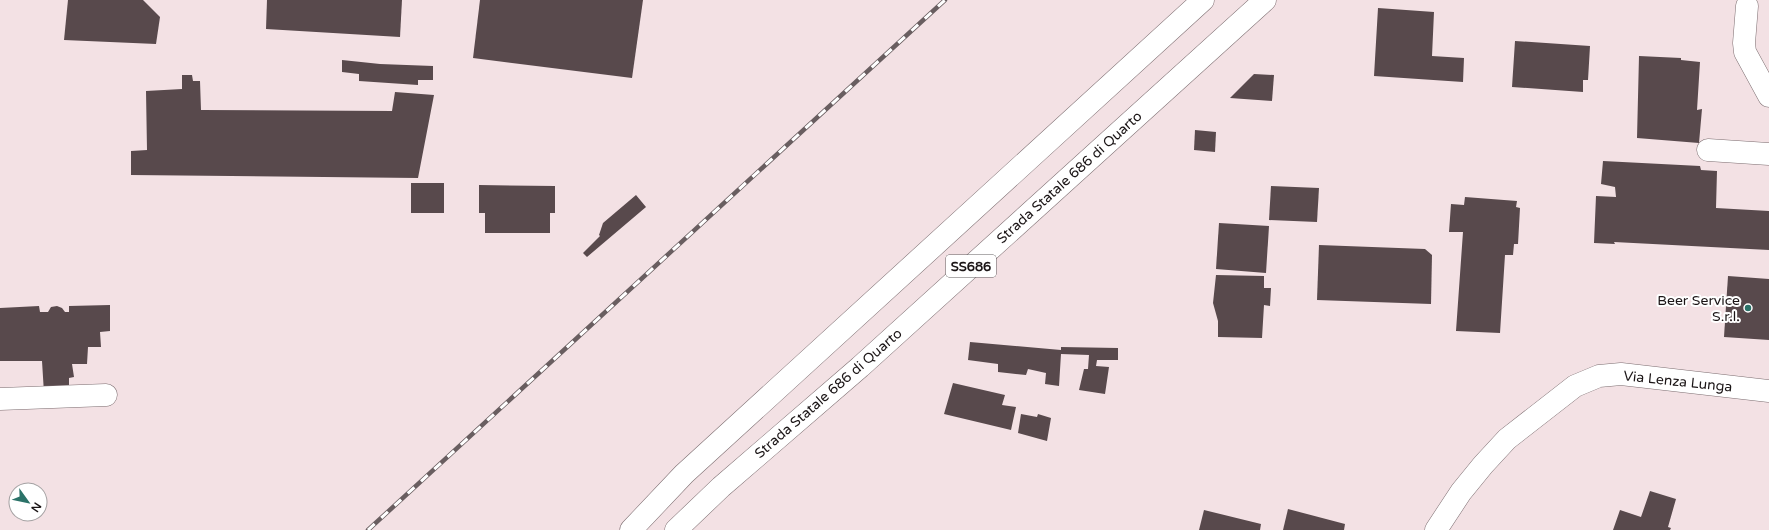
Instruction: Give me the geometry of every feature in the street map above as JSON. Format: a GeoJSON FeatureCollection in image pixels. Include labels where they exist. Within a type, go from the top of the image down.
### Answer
{"type":"FeatureCollection","features":[{"type":"Feature","properties":{"kind":"main road","name":"SS686"},"geometry":{"type":"LineString","coordinates":[[631,530],[696,463],[1203,0]]}},
{"type":"Feature","properties":{"kind":"main road","name":"Strada Statale 686 di Quarto"},"geometry":{"type":"LineString","coordinates":[[676,530],[721,487],[860,367],[1265,0]]}},
{"type":"Feature","properties":{"kind":"main road"},"geometry":{"type":"LineString","coordinates":[[1747,6],[1744,43],[1745,52],[1769,96]]}},
{"type":"Feature","properties":{"kind":"main road"},"geometry":{"type":"LineString","coordinates":[[1708,150],[1769,154]]}},
{"type":"Feature","properties":{"kind":"main road","name":"Via Lenza Lunga"},"geometry":{"type":"LineString","coordinates":[[1436,530],[1461,492],[1483,464],[1507,439],[1575,386],[1599,376],[1621,374],[1769,391]]}},
{"type":"Feature","properties":{"kind":"main road"},"geometry":{"type":"LineString","coordinates":[[0,399],[106,395]]}},
{"type":"Feature","properties":{"kind":"building"},"geometry":{"type":"Polygon","coordinates":[[[68,0],[143,0],[160,17],[156,44],[64,40],[68,0]]]}},
{"type":"Feature","properties":{"kind":"building"},"geometry":{"type":"Polygon","coordinates":[[[267,0],[402,0],[400,37],[266,29],[267,0]]]}},
{"type":"Feature","properties":{"kind":"building"},"geometry":{"type":"Polygon","coordinates":[[[480,0],[643,0],[632,78],[473,58],[480,0]]]}},
{"type":"Feature","properties":{"kind":"building"},"geometry":{"type":"Polygon","coordinates":[[[1378,8],[1434,12],[1432,56],[1464,58],[1463,82],[1374,76],[1378,8]]]}},
{"type":"Feature","properties":{"kind":"building"},"geometry":{"type":"Polygon","coordinates":[[[1515,41],[1590,46],[1588,80],[1583,80],[1583,92],[1512,87],[1515,41]]]}},
{"type":"Feature","properties":{"kind":"building"},"geometry":{"type":"Polygon","coordinates":[[[1639,56],[1681,58],[1681,60],[1700,62],[1697,110],[1702,109],[1699,143],[1637,138],[1639,56]]]}},
{"type":"Feature","properties":{"kind":"building"},"geometry":{"type":"Polygon","coordinates":[[[342,60],[380,64],[433,66],[433,80],[418,80],[418,85],[359,81],[359,74],[342,72],[342,60]]]}},
{"type":"Feature","properties":{"kind":"building"},"geometry":{"type":"Polygon","coordinates":[[[1254,74],[1274,75],[1272,101],[1230,98],[1254,74]]]}},
{"type":"Feature","properties":{"kind":"building"},"geometry":{"type":"Polygon","coordinates":[[[182,75],[192,75],[193,81],[200,81],[201,110],[392,111],[395,92],[434,95],[418,178],[131,175],[131,151],[147,150],[146,91],[182,89],[182,75]]]}},
{"type":"Feature","properties":{"kind":"building"},"geometry":{"type":"Polygon","coordinates":[[[1195,130],[1216,132],[1215,152],[1194,150],[1195,130]]]}},
{"type":"Feature","properties":{"kind":"building"},"geometry":{"type":"Polygon","coordinates":[[[1603,161],[1700,166],[1701,170],[1717,171],[1716,208],[1769,211],[1769,250],[1614,242],[1615,244],[1594,243],[1596,196],[1616,197],[1615,187],[1601,184],[1603,161]]]}},
{"type":"Feature","properties":{"kind":"building"},"geometry":{"type":"Polygon","coordinates":[[[411,183],[444,183],[444,213],[411,213],[411,183]]]}},
{"type":"Feature","properties":{"kind":"building"},"geometry":{"type":"Polygon","coordinates":[[[479,185],[555,186],[555,213],[550,213],[550,233],[485,233],[485,213],[479,213],[479,185]]]}},
{"type":"Feature","properties":{"kind":"building"},"geometry":{"type":"Polygon","coordinates":[[[1271,186],[1319,188],[1317,222],[1269,220],[1271,186]]]}},
{"type":"Feature","properties":{"kind":"building"},"geometry":{"type":"Polygon","coordinates":[[[636,195],[646,207],[587,257],[583,253],[600,236],[603,223],[636,195]]]}},
{"type":"Feature","properties":{"kind":"building"},"geometry":{"type":"Polygon","coordinates":[[[1465,197],[1517,201],[1516,207],[1520,208],[1518,244],[1514,244],[1513,255],[1505,255],[1500,333],[1456,331],[1463,232],[1449,232],[1451,204],[1464,205],[1465,197]]]}},
{"type":"Feature","properties":{"kind":"building"},"geometry":{"type":"Polygon","coordinates":[[[1219,223],[1269,226],[1266,273],[1216,269],[1219,223]]]}},
{"type":"Feature","properties":{"kind":"building"},"geometry":{"type":"Polygon","coordinates":[[[1319,245],[1425,249],[1432,255],[1431,304],[1317,300],[1319,245]]]}},
{"type":"Feature","properties":{"kind":"building"},"geometry":{"type":"Polygon","coordinates":[[[1216,275],[1264,276],[1264,288],[1271,288],[1270,306],[1264,305],[1262,338],[1218,337],[1218,321],[1213,303],[1216,275]]]}},
{"type":"Feature","properties":{"kind":"building","name":"Beer Service S.r.l."},"geometry":{"type":"Polygon","coordinates":[[[1728,276],[1769,279],[1769,340],[1724,337],[1728,276]]]}},
{"type":"Feature","properties":{"kind":"building"},"geometry":{"type":"Polygon","coordinates":[[[110,305],[110,331],[100,332],[101,347],[88,347],[87,364],[72,364],[74,377],[69,378],[69,393],[44,393],[42,361],[0,361],[0,308],[39,306],[40,312],[48,312],[51,307],[57,306],[62,308],[65,312],[69,312],[69,306],[110,305]]]}},
{"type":"Feature","properties":{"kind":"building"},"geometry":{"type":"Polygon","coordinates":[[[970,342],[1061,350],[1061,347],[1118,348],[1118,360],[1097,360],[1096,366],[1109,367],[1105,394],[1079,390],[1084,369],[1088,369],[1089,355],[1061,354],[1059,386],[1045,384],[1046,373],[1028,369],[1026,375],[998,372],[998,364],[968,360],[970,342]]]}},
{"type":"Feature","properties":{"kind":"building"},"geometry":{"type":"Polygon","coordinates":[[[953,383],[1005,395],[1002,405],[1016,407],[1011,430],[944,414],[953,383]]]}},
{"type":"Feature","properties":{"kind":"building"},"geometry":{"type":"Polygon","coordinates":[[[1021,414],[1037,417],[1038,414],[1051,418],[1047,441],[1018,433],[1021,414]]]}},
{"type":"Feature","properties":{"kind":"building"},"geometry":{"type":"Polygon","coordinates":[[[1650,491],[1676,499],[1668,527],[1671,528],[1670,530],[1613,530],[1620,510],[1641,517],[1650,491]]]}},
{"type":"Feature","properties":{"kind":"building"},"geometry":{"type":"Polygon","coordinates":[[[1288,509],[1345,524],[1344,530],[1283,530],[1288,509]]]}},
{"type":"Feature","properties":{"kind":"building"},"geometry":{"type":"Polygon","coordinates":[[[1204,510],[1261,524],[1260,530],[1199,530],[1204,510]]]}},
{"type":"Feature","properties":{"kind":"railway"},"geometry":{"type":"LineString","coordinates":[[368,530],[945,0]]}},
{"type":"Feature","properties":{"kind":"place","name":"Beer Service S.r.l."},"geometry":{"type":"Point","coordinates":[1748,308]}}]}
